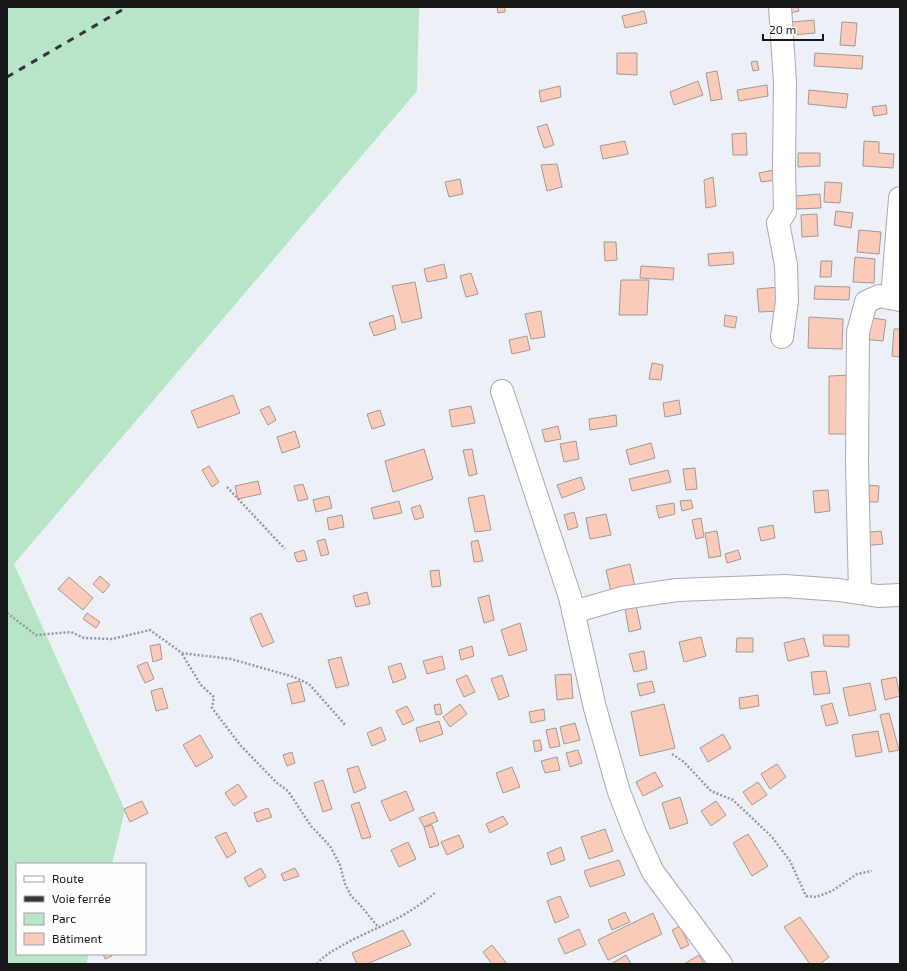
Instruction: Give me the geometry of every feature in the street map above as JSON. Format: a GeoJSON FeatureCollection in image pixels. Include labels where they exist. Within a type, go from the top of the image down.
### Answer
{"type":"FeatureCollection","features":[{"type":"Feature","properties":{"kind":"street"},"geometry":{"type":"LineString","coordinates":[[780,7],[785,82],[785,212],[778,223],[786,264],[787,301],[782,337]]}},
{"type":"Feature","properties":{"kind":"street"},"geometry":{"type":"LineString","coordinates":[[860,593],[857,463],[858,332],[866,302],[879,296],[896,299],[900,198]]}},
{"type":"Feature","properties":{"kind":"street"},"geometry":{"type":"LineString","coordinates":[[502,391],[531,483],[550,534],[570,597],[587,677],[605,745],[635,833],[653,872],[721,964]]}},
{"type":"Feature","properties":{"kind":"street"},"geometry":{"type":"LineString","coordinates":[[573,612],[622,598],[677,590],[785,586],[878,596],[900,595]]}},
{"type":"Feature","properties":{"kind":"path"},"geometry":{"type":"LineString","coordinates":[[227,487],[285,549]]}},
{"type":"Feature","properties":{"kind":"path"},"geometry":{"type":"LineString","coordinates":[[7,613],[36,635],[71,632],[84,638],[112,639],[150,630],[182,653],[201,685],[214,697],[212,708],[226,728],[241,746],[277,783],[288,791],[311,826],[330,846],[340,865],[345,884],[351,896],[379,928]]}},
{"type":"Feature","properties":{"kind":"path"},"geometry":{"type":"LineString","coordinates":[[182,653],[231,659],[294,677],[309,684],[346,726]]}},
{"type":"Feature","properties":{"kind":"path"},"geometry":{"type":"LineString","coordinates":[[672,754],[684,762],[711,791],[733,800],[772,837],[790,861],[806,896],[816,897],[832,891],[858,874],[872,871]]}},
{"type":"Feature","properties":{"kind":"path"},"geometry":{"type":"LineString","coordinates":[[317,964],[332,951],[379,928],[413,909],[425,902],[436,892]]}},
{"type":"Feature","properties":{"kind":"green space"},"geometry":{"type":"Polygon","coordinates":[[[7,7],[419,7],[417,91],[14,564],[125,810],[112,863],[16,863],[16,955],[89,955],[86,964],[7,964],[7,7]]]}},
{"type":"Feature","properties":{"kind":"building"},"geometry":{"type":"Polygon","coordinates":[[[497,7],[505,7],[505,12],[498,13],[497,7]]]}},
{"type":"Feature","properties":{"kind":"building"},"geometry":{"type":"Polygon","coordinates":[[[788,7],[798,7],[799,11],[790,13],[788,7]]]}},
{"type":"Feature","properties":{"kind":"building"},"geometry":{"type":"Polygon","coordinates":[[[644,11],[647,23],[625,28],[622,16],[644,11]]]}},
{"type":"Feature","properties":{"kind":"building"},"geometry":{"type":"Polygon","coordinates":[[[814,20],[815,33],[793,35],[792,22],[814,20]]]}},
{"type":"Feature","properties":{"kind":"building"},"geometry":{"type":"Polygon","coordinates":[[[842,22],[857,23],[855,46],[840,45],[842,22]]]}},
{"type":"Feature","properties":{"kind":"building"},"geometry":{"type":"Polygon","coordinates":[[[617,53],[637,53],[637,75],[617,74],[617,53]]]}},
{"type":"Feature","properties":{"kind":"building"},"geometry":{"type":"Polygon","coordinates":[[[815,53],[863,56],[862,69],[814,66],[815,53]]]}},
{"type":"Feature","properties":{"kind":"building"},"geometry":{"type":"Polygon","coordinates":[[[757,61],[759,70],[753,71],[751,62],[757,61]]]}},
{"type":"Feature","properties":{"kind":"building"},"geometry":{"type":"Polygon","coordinates":[[[717,71],[722,99],[711,101],[706,73],[717,71]]]}},
{"type":"Feature","properties":{"kind":"building"},"geometry":{"type":"Polygon","coordinates":[[[698,81],[703,95],[674,105],[670,92],[698,81]]]}},
{"type":"Feature","properties":{"kind":"building"},"geometry":{"type":"Polygon","coordinates":[[[767,85],[768,96],[739,101],[737,90],[767,85]]]}},
{"type":"Feature","properties":{"kind":"building"},"geometry":{"type":"Polygon","coordinates":[[[560,86],[561,97],[541,102],[539,91],[560,86]]]}},
{"type":"Feature","properties":{"kind":"building"},"geometry":{"type":"Polygon","coordinates":[[[809,90],[848,94],[846,108],[808,104],[809,90]]]}},
{"type":"Feature","properties":{"kind":"building"},"geometry":{"type":"Polygon","coordinates":[[[886,105],[887,114],[874,116],[872,107],[886,105]]]}},
{"type":"Feature","properties":{"kind":"building"},"geometry":{"type":"Polygon","coordinates":[[[547,124],[554,145],[544,148],[537,127],[547,124]]]}},
{"type":"Feature","properties":{"kind":"building"},"geometry":{"type":"Polygon","coordinates":[[[746,133],[747,155],[733,155],[732,134],[746,133]]]}},
{"type":"Feature","properties":{"kind":"building"},"geometry":{"type":"Polygon","coordinates":[[[625,141],[628,154],[603,159],[600,146],[625,141]]]}},
{"type":"Feature","properties":{"kind":"building"},"geometry":{"type":"Polygon","coordinates":[[[864,141],[879,142],[879,153],[894,154],[893,168],[863,166],[864,141]]]}},
{"type":"Feature","properties":{"kind":"building"},"geometry":{"type":"Polygon","coordinates":[[[798,153],[820,153],[820,166],[798,167],[798,153]]]}},
{"type":"Feature","properties":{"kind":"building"},"geometry":{"type":"Polygon","coordinates":[[[557,164],[562,187],[547,191],[541,165],[557,164]]]}},
{"type":"Feature","properties":{"kind":"building"},"geometry":{"type":"Polygon","coordinates":[[[774,170],[776,180],[761,182],[759,173],[774,170]]]}},
{"type":"Feature","properties":{"kind":"building"},"geometry":{"type":"Polygon","coordinates":[[[713,177],[716,206],[706,208],[704,180],[713,177]]]}},
{"type":"Feature","properties":{"kind":"building"},"geometry":{"type":"Polygon","coordinates":[[[460,179],[463,194],[449,197],[445,182],[460,179]]]}},
{"type":"Feature","properties":{"kind":"building"},"geometry":{"type":"Polygon","coordinates":[[[825,182],[842,183],[840,203],[824,202],[825,182]]]}},
{"type":"Feature","properties":{"kind":"building"},"geometry":{"type":"Polygon","coordinates":[[[820,194],[821,208],[796,209],[795,196],[820,194]]]}},
{"type":"Feature","properties":{"kind":"building"},"geometry":{"type":"Polygon","coordinates":[[[836,211],[853,213],[851,228],[834,225],[836,211]]]}},
{"type":"Feature","properties":{"kind":"building"},"geometry":{"type":"Polygon","coordinates":[[[817,214],[818,236],[802,237],[801,215],[817,214]]]}},
{"type":"Feature","properties":{"kind":"building"},"geometry":{"type":"Polygon","coordinates":[[[859,230],[881,232],[879,254],[857,252],[859,230]]]}},
{"type":"Feature","properties":{"kind":"building"},"geometry":{"type":"Polygon","coordinates":[[[604,242],[616,242],[617,260],[605,261],[604,242]]]}},
{"type":"Feature","properties":{"kind":"building"},"geometry":{"type":"Polygon","coordinates":[[[733,252],[734,264],[709,266],[708,254],[733,252]]]}},
{"type":"Feature","properties":{"kind":"building"},"geometry":{"type":"Polygon","coordinates":[[[855,257],[875,259],[874,283],[853,282],[855,257]]]}},
{"type":"Feature","properties":{"kind":"building"},"geometry":{"type":"Polygon","coordinates":[[[821,261],[832,261],[831,277],[820,277],[821,261]]]}},
{"type":"Feature","properties":{"kind":"building"},"geometry":{"type":"Polygon","coordinates":[[[444,264],[447,278],[427,282],[424,269],[444,264]]]}},
{"type":"Feature","properties":{"kind":"building"},"geometry":{"type":"Polygon","coordinates":[[[641,266],[674,268],[673,280],[640,278],[641,266]]]}},
{"type":"Feature","properties":{"kind":"building"},"geometry":{"type":"Polygon","coordinates":[[[471,273],[478,294],[466,297],[460,276],[471,273]]]}},
{"type":"Feature","properties":{"kind":"building"},"geometry":{"type":"Polygon","coordinates":[[[621,280],[649,280],[647,315],[619,315],[621,280]]]}},
{"type":"Feature","properties":{"kind":"building"},"geometry":{"type":"Polygon","coordinates":[[[415,282],[422,318],[402,323],[392,286],[415,282]]]}},
{"type":"Feature","properties":{"kind":"building"},"geometry":{"type":"Polygon","coordinates":[[[815,286],[850,287],[849,300],[814,299],[815,286]]]}},
{"type":"Feature","properties":{"kind":"building"},"geometry":{"type":"Polygon","coordinates":[[[779,287],[781,311],[759,312],[757,289],[779,287]]]}},
{"type":"Feature","properties":{"kind":"building"},"geometry":{"type":"Polygon","coordinates":[[[541,311],[545,337],[531,339],[525,314],[541,311]]]}},
{"type":"Feature","properties":{"kind":"building"},"geometry":{"type":"Polygon","coordinates":[[[393,315],[396,329],[374,336],[369,323],[393,315]]]}},
{"type":"Feature","properties":{"kind":"building"},"geometry":{"type":"Polygon","coordinates":[[[725,315],[737,317],[735,328],[724,326],[725,315]]]}},
{"type":"Feature","properties":{"kind":"building"},"geometry":{"type":"Polygon","coordinates":[[[809,317],[843,319],[842,349],[808,348],[809,317]]]}},
{"type":"Feature","properties":{"kind":"building"},"geometry":{"type":"Polygon","coordinates":[[[865,317],[886,320],[883,341],[862,339],[865,317]]]}},
{"type":"Feature","properties":{"kind":"building"},"geometry":{"type":"Polygon","coordinates":[[[894,329],[900,329],[900,357],[892,356],[894,329]]]}},
{"type":"Feature","properties":{"kind":"building"},"geometry":{"type":"Polygon","coordinates":[[[527,336],[530,350],[512,354],[509,340],[527,336]]]}},
{"type":"Feature","properties":{"kind":"building"},"geometry":{"type":"Polygon","coordinates":[[[652,363],[663,365],[661,380],[649,379],[652,363]]]}},
{"type":"Feature","properties":{"kind":"building"},"geometry":{"type":"Polygon","coordinates":[[[853,375],[852,434],[829,434],[829,376],[853,375]]]}},
{"type":"Feature","properties":{"kind":"building"},"geometry":{"type":"Polygon","coordinates":[[[233,395],[240,413],[198,428],[191,411],[233,395]]]}},
{"type":"Feature","properties":{"kind":"building"},"geometry":{"type":"Polygon","coordinates":[[[679,400],[681,414],[665,417],[663,403],[679,400]]]}},
{"type":"Feature","properties":{"kind":"building"},"geometry":{"type":"Polygon","coordinates":[[[269,406],[276,420],[268,425],[260,410],[269,406]]]}},
{"type":"Feature","properties":{"kind":"building"},"geometry":{"type":"Polygon","coordinates":[[[471,406],[475,423],[452,427],[449,410],[471,406]]]}},
{"type":"Feature","properties":{"kind":"building"},"geometry":{"type":"Polygon","coordinates":[[[380,410],[385,425],[372,429],[367,414],[380,410]]]}},
{"type":"Feature","properties":{"kind":"building"},"geometry":{"type":"Polygon","coordinates":[[[616,415],[617,426],[590,430],[589,419],[616,415]]]}},
{"type":"Feature","properties":{"kind":"building"},"geometry":{"type":"Polygon","coordinates":[[[558,426],[561,439],[545,442],[542,430],[558,426]]]}},
{"type":"Feature","properties":{"kind":"building"},"geometry":{"type":"Polygon","coordinates":[[[295,431],[300,447],[282,453],[277,437],[295,431]]]}},
{"type":"Feature","properties":{"kind":"building"},"geometry":{"type":"Polygon","coordinates":[[[576,441],[579,459],[564,462],[560,444],[576,441]]]}},
{"type":"Feature","properties":{"kind":"building"},"geometry":{"type":"Polygon","coordinates":[[[651,443],[655,458],[630,465],[626,450],[651,443]]]}},
{"type":"Feature","properties":{"kind":"building"},"geometry":{"type":"Polygon","coordinates":[[[424,449],[433,479],[393,492],[385,461],[424,449]]]}},
{"type":"Feature","properties":{"kind":"building"},"geometry":{"type":"Polygon","coordinates":[[[472,449],[477,474],[469,476],[463,450],[472,449]]]}},
{"type":"Feature","properties":{"kind":"building"},"geometry":{"type":"Polygon","coordinates":[[[209,466],[219,482],[212,487],[202,470],[209,466]]]}},
{"type":"Feature","properties":{"kind":"building"},"geometry":{"type":"Polygon","coordinates":[[[695,468],[697,489],[686,490],[683,469],[695,468]]]}},
{"type":"Feature","properties":{"kind":"building"},"geometry":{"type":"Polygon","coordinates":[[[668,470],[671,482],[632,491],[629,479],[668,470]]]}},
{"type":"Feature","properties":{"kind":"building"},"geometry":{"type":"Polygon","coordinates":[[[581,477],[585,489],[562,498],[557,485],[581,477]]]}},
{"type":"Feature","properties":{"kind":"building"},"geometry":{"type":"Polygon","coordinates":[[[258,481],[261,494],[238,499],[235,486],[258,481]]]}},
{"type":"Feature","properties":{"kind":"building"},"geometry":{"type":"Polygon","coordinates":[[[303,484],[308,499],[298,501],[294,486],[303,484]]]}},
{"type":"Feature","properties":{"kind":"building"},"geometry":{"type":"Polygon","coordinates":[[[864,485],[879,486],[878,502],[865,502],[864,485]]]}},
{"type":"Feature","properties":{"kind":"building"},"geometry":{"type":"Polygon","coordinates":[[[828,490],[830,511],[815,513],[813,491],[828,490]]]}},
{"type":"Feature","properties":{"kind":"building"},"geometry":{"type":"Polygon","coordinates":[[[484,495],[491,530],[475,532],[468,498],[484,495]]]}},
{"type":"Feature","properties":{"kind":"building"},"geometry":{"type":"Polygon","coordinates":[[[329,496],[332,508],[316,512],[313,500],[329,496]]]}},
{"type":"Feature","properties":{"kind":"building"},"geometry":{"type":"Polygon","coordinates":[[[691,500],[693,508],[682,511],[680,501],[691,500]]]}},
{"type":"Feature","properties":{"kind":"building"},"geometry":{"type":"Polygon","coordinates":[[[399,501],[402,513],[374,519],[371,508],[399,501]]]}},
{"type":"Feature","properties":{"kind":"building"},"geometry":{"type":"Polygon","coordinates":[[[674,503],[675,514],[659,518],[656,506],[674,503]]]}},
{"type":"Feature","properties":{"kind":"building"},"geometry":{"type":"Polygon","coordinates":[[[420,505],[424,517],[415,520],[411,508],[420,505]]]}},
{"type":"Feature","properties":{"kind":"building"},"geometry":{"type":"Polygon","coordinates":[[[574,512],[578,527],[568,530],[564,515],[574,512]]]}},
{"type":"Feature","properties":{"kind":"building"},"geometry":{"type":"Polygon","coordinates":[[[606,514],[611,535],[590,539],[586,518],[606,514]]]}},
{"type":"Feature","properties":{"kind":"building"},"geometry":{"type":"Polygon","coordinates":[[[342,515],[344,527],[329,530],[327,518],[342,515]]]}},
{"type":"Feature","properties":{"kind":"building"},"geometry":{"type":"Polygon","coordinates":[[[701,518],[704,537],[696,539],[692,520],[701,518]]]}},
{"type":"Feature","properties":{"kind":"building"},"geometry":{"type":"Polygon","coordinates":[[[773,525],[775,538],[761,541],[758,528],[773,525]]]}},
{"type":"Feature","properties":{"kind":"building"},"geometry":{"type":"Polygon","coordinates":[[[717,531],[721,556],[709,558],[705,533],[717,531]]]}},
{"type":"Feature","properties":{"kind":"building"},"geometry":{"type":"Polygon","coordinates":[[[881,531],[883,544],[863,546],[862,533],[881,531]]]}},
{"type":"Feature","properties":{"kind":"building"},"geometry":{"type":"Polygon","coordinates":[[[325,539],[329,554],[321,556],[317,541],[325,539]]]}},
{"type":"Feature","properties":{"kind":"building"},"geometry":{"type":"Polygon","coordinates":[[[478,540],[483,561],[474,562],[471,542],[478,540]]]}},
{"type":"Feature","properties":{"kind":"building"},"geometry":{"type":"Polygon","coordinates":[[[304,550],[307,560],[297,562],[294,553],[304,550]]]}},
{"type":"Feature","properties":{"kind":"building"},"geometry":{"type":"Polygon","coordinates":[[[738,550],[741,559],[727,563],[725,554],[738,550]]]}},
{"type":"Feature","properties":{"kind":"building"},"geometry":{"type":"Polygon","coordinates":[[[630,564],[635,587],[611,592],[606,570],[630,564]]]}},
{"type":"Feature","properties":{"kind":"building"},"geometry":{"type":"Polygon","coordinates":[[[439,570],[441,586],[432,587],[430,571],[439,570]]]}},
{"type":"Feature","properties":{"kind":"building"},"geometry":{"type":"Polygon","coordinates":[[[100,576],[110,585],[103,593],[93,584],[100,576]]]}},
{"type":"Feature","properties":{"kind":"building"},"geometry":{"type":"Polygon","coordinates":[[[69,577],[93,598],[83,610],[58,589],[69,577]]]}},
{"type":"Feature","properties":{"kind":"building"},"geometry":{"type":"Polygon","coordinates":[[[367,592],[370,604],[356,607],[353,596],[367,592]]]}},
{"type":"Feature","properties":{"kind":"building"},"geometry":{"type":"Polygon","coordinates":[[[489,595],[494,620],[484,623],[478,598],[489,595]]]}},
{"type":"Feature","properties":{"kind":"building"},"geometry":{"type":"Polygon","coordinates":[[[636,605],[641,629],[629,632],[625,608],[636,605]]]}},
{"type":"Feature","properties":{"kind":"building"},"geometry":{"type":"Polygon","coordinates":[[[87,613],[100,622],[96,628],[83,619],[87,613]]]}},
{"type":"Feature","properties":{"kind":"building"},"geometry":{"type":"Polygon","coordinates":[[[261,613],[274,642],[262,647],[250,618],[261,613]]]}},
{"type":"Feature","properties":{"kind":"building"},"geometry":{"type":"Polygon","coordinates":[[[520,623],[527,650],[509,656],[501,630],[520,623]]]}},
{"type":"Feature","properties":{"kind":"building"},"geometry":{"type":"Polygon","coordinates":[[[823,635],[849,635],[849,647],[824,646],[823,635]]]}},
{"type":"Feature","properties":{"kind":"building"},"geometry":{"type":"Polygon","coordinates":[[[701,637],[706,656],[684,662],[679,642],[701,637]]]}},
{"type":"Feature","properties":{"kind":"building"},"geometry":{"type":"Polygon","coordinates":[[[737,638],[753,638],[753,652],[736,652],[737,638]]]}},
{"type":"Feature","properties":{"kind":"building"},"geometry":{"type":"Polygon","coordinates":[[[804,638],[809,656],[788,661],[784,643],[804,638]]]}},
{"type":"Feature","properties":{"kind":"building"},"geometry":{"type":"Polygon","coordinates":[[[160,644],[162,659],[153,662],[150,646],[160,644]]]}},
{"type":"Feature","properties":{"kind":"building"},"geometry":{"type":"Polygon","coordinates":[[[472,646],[474,656],[461,660],[459,650],[472,646]]]}},
{"type":"Feature","properties":{"kind":"building"},"geometry":{"type":"Polygon","coordinates":[[[644,651],[647,669],[634,672],[629,654],[644,651]]]}},
{"type":"Feature","properties":{"kind":"building"},"geometry":{"type":"Polygon","coordinates":[[[442,656],[445,669],[427,674],[423,661],[442,656]]]}},
{"type":"Feature","properties":{"kind":"building"},"geometry":{"type":"Polygon","coordinates":[[[341,657],[349,685],[336,688],[328,660],[341,657]]]}},
{"type":"Feature","properties":{"kind":"building"},"geometry":{"type":"Polygon","coordinates":[[[147,662],[154,679],[145,683],[137,666],[147,662]]]}},
{"type":"Feature","properties":{"kind":"building"},"geometry":{"type":"Polygon","coordinates":[[[401,663],[406,678],[393,683],[388,667],[401,663]]]}},
{"type":"Feature","properties":{"kind":"building"},"geometry":{"type":"Polygon","coordinates":[[[826,671],[830,693],[814,695],[811,672],[826,671]]]}},
{"type":"Feature","properties":{"kind":"building"},"geometry":{"type":"Polygon","coordinates":[[[571,674],[573,698],[557,700],[555,675],[571,674]]]}},
{"type":"Feature","properties":{"kind":"building"},"geometry":{"type":"Polygon","coordinates":[[[467,675],[475,692],[464,697],[456,680],[467,675]]]}},
{"type":"Feature","properties":{"kind":"building"},"geometry":{"type":"Polygon","coordinates":[[[502,675],[509,696],[499,700],[491,679],[502,675]]]}},
{"type":"Feature","properties":{"kind":"building"},"geometry":{"type":"Polygon","coordinates":[[[896,677],[900,696],[885,700],[881,680],[896,677]]]}},
{"type":"Feature","properties":{"kind":"building"},"geometry":{"type":"Polygon","coordinates":[[[300,681],[305,701],[292,704],[287,684],[300,681]]]}},
{"type":"Feature","properties":{"kind":"building"},"geometry":{"type":"Polygon","coordinates":[[[652,681],[655,692],[640,696],[637,684],[652,681]]]}},
{"type":"Feature","properties":{"kind":"building"},"geometry":{"type":"Polygon","coordinates":[[[870,683],[876,710],[849,716],[843,688],[870,683]]]}},
{"type":"Feature","properties":{"kind":"building"},"geometry":{"type":"Polygon","coordinates":[[[162,688],[168,708],[156,711],[151,691],[162,688]]]}},
{"type":"Feature","properties":{"kind":"building"},"geometry":{"type":"Polygon","coordinates":[[[758,695],[759,706],[740,709],[739,698],[758,695]]]}},
{"type":"Feature","properties":{"kind":"building"},"geometry":{"type":"Polygon","coordinates":[[[832,703],[838,723],[826,726],[821,706],[832,703]]]}},
{"type":"Feature","properties":{"kind":"building"},"geometry":{"type":"Polygon","coordinates":[[[440,704],[442,714],[436,715],[434,705],[440,704]]]}},
{"type":"Feature","properties":{"kind":"building"},"geometry":{"type":"Polygon","coordinates":[[[460,704],[467,714],[450,727],[443,717],[460,704]]]}},
{"type":"Feature","properties":{"kind":"building"},"geometry":{"type":"Polygon","coordinates":[[[664,704],[675,748],[640,756],[631,712],[664,704]]]}},
{"type":"Feature","properties":{"kind":"building"},"geometry":{"type":"Polygon","coordinates":[[[407,706],[414,720],[403,725],[396,711],[407,706]]]}},
{"type":"Feature","properties":{"kind":"building"},"geometry":{"type":"Polygon","coordinates":[[[544,709],[545,720],[531,723],[529,712],[544,709]]]}},
{"type":"Feature","properties":{"kind":"building"},"geometry":{"type":"Polygon","coordinates":[[[889,713],[899,750],[889,752],[880,715],[889,713]]]}},
{"type":"Feature","properties":{"kind":"building"},"geometry":{"type":"Polygon","coordinates":[[[439,721],[443,734],[420,742],[416,728],[439,721]]]}},
{"type":"Feature","properties":{"kind":"building"},"geometry":{"type":"Polygon","coordinates":[[[575,723],[580,740],[564,744],[560,727],[575,723]]]}},
{"type":"Feature","properties":{"kind":"building"},"geometry":{"type":"Polygon","coordinates":[[[381,727],[386,740],[372,746],[367,733],[381,727]]]}},
{"type":"Feature","properties":{"kind":"building"},"geometry":{"type":"Polygon","coordinates":[[[556,728],[560,746],[550,748],[546,730],[556,728]]]}},
{"type":"Feature","properties":{"kind":"building"},"geometry":{"type":"Polygon","coordinates":[[[878,731],[882,752],[856,757],[852,735],[878,731]]]}},
{"type":"Feature","properties":{"kind":"building"},"geometry":{"type":"Polygon","coordinates":[[[723,734],[731,748],[708,762],[700,748],[723,734]]]}},
{"type":"Feature","properties":{"kind":"building"},"geometry":{"type":"Polygon","coordinates":[[[200,735],[213,757],[196,767],[183,745],[200,735]]]}},
{"type":"Feature","properties":{"kind":"building"},"geometry":{"type":"Polygon","coordinates":[[[540,740],[542,750],[535,752],[533,741],[540,740]]]}},
{"type":"Feature","properties":{"kind":"building"},"geometry":{"type":"Polygon","coordinates":[[[578,750],[582,763],[570,767],[566,753],[578,750]]]}},
{"type":"Feature","properties":{"kind":"building"},"geometry":{"type":"Polygon","coordinates":[[[292,752],[295,763],[287,766],[283,755],[292,752]]]}},
{"type":"Feature","properties":{"kind":"building"},"geometry":{"type":"Polygon","coordinates":[[[557,757],[560,770],[545,773],[541,761],[557,757]]]}},
{"type":"Feature","properties":{"kind":"building"},"geometry":{"type":"Polygon","coordinates":[[[777,764],[786,777],[770,789],[761,774],[777,764]]]}},
{"type":"Feature","properties":{"kind":"building"},"geometry":{"type":"Polygon","coordinates":[[[358,766],[366,788],[354,793],[347,769],[358,766]]]}},
{"type":"Feature","properties":{"kind":"building"},"geometry":{"type":"Polygon","coordinates":[[[512,767],[520,787],[503,793],[496,773],[512,767]]]}},
{"type":"Feature","properties":{"kind":"building"},"geometry":{"type":"Polygon","coordinates":[[[655,772],[663,786],[643,796],[636,782],[655,772]]]}},
{"type":"Feature","properties":{"kind":"building"},"geometry":{"type":"Polygon","coordinates":[[[323,780],[332,809],[323,812],[314,783],[323,780]]]}},
{"type":"Feature","properties":{"kind":"building"},"geometry":{"type":"Polygon","coordinates":[[[758,782],[767,795],[752,805],[743,792],[758,782]]]}},
{"type":"Feature","properties":{"kind":"building"},"geometry":{"type":"Polygon","coordinates":[[[238,784],[247,797],[234,806],[225,793],[238,784]]]}},
{"type":"Feature","properties":{"kind":"building"},"geometry":{"type":"Polygon","coordinates":[[[406,791],[414,810],[390,821],[381,801],[406,791]]]}},
{"type":"Feature","properties":{"kind":"building"},"geometry":{"type":"Polygon","coordinates":[[[680,797],[688,823],[670,829],[662,803],[680,797]]]}},
{"type":"Feature","properties":{"kind":"building"},"geometry":{"type":"Polygon","coordinates":[[[142,801],[148,813],[130,822],[124,809],[142,801]]]}},
{"type":"Feature","properties":{"kind":"building"},"geometry":{"type":"Polygon","coordinates":[[[716,801],[726,815],[711,826],[701,811],[716,801]]]}},
{"type":"Feature","properties":{"kind":"building"},"geometry":{"type":"Polygon","coordinates":[[[359,802],[371,837],[362,839],[351,805],[359,802]]]}},
{"type":"Feature","properties":{"kind":"building"},"geometry":{"type":"Polygon","coordinates":[[[268,808],[272,817],[257,822],[254,813],[268,808]]]}},
{"type":"Feature","properties":{"kind":"building"},"geometry":{"type":"Polygon","coordinates":[[[434,812],[438,821],[424,827],[419,818],[434,812]]]}},
{"type":"Feature","properties":{"kind":"building"},"geometry":{"type":"Polygon","coordinates":[[[503,816],[508,824],[490,833],[486,824],[503,816]]]}},
{"type":"Feature","properties":{"kind":"building"},"geometry":{"type":"Polygon","coordinates":[[[432,825],[439,845],[430,848],[424,827],[432,825]]]}},
{"type":"Feature","properties":{"kind":"building"},"geometry":{"type":"Polygon","coordinates":[[[605,829],[613,851],[589,859],[581,837],[605,829]]]}},
{"type":"Feature","properties":{"kind":"building"},"geometry":{"type":"Polygon","coordinates":[[[226,832],[236,852],[227,858],[215,837],[226,832]]]}},
{"type":"Feature","properties":{"kind":"building"},"geometry":{"type":"Polygon","coordinates":[[[748,834],[768,866],[752,876],[733,843],[748,834]]]}},
{"type":"Feature","properties":{"kind":"building"},"geometry":{"type":"Polygon","coordinates":[[[459,835],[464,847],[447,855],[441,842],[459,835]]]}},
{"type":"Feature","properties":{"kind":"building"},"geometry":{"type":"Polygon","coordinates":[[[408,842],[416,859],[399,867],[391,850],[408,842]]]}},
{"type":"Feature","properties":{"kind":"building"},"geometry":{"type":"Polygon","coordinates":[[[561,847],[565,860],[551,865],[547,853],[561,847]]]}},
{"type":"Feature","properties":{"kind":"building"},"geometry":{"type":"Polygon","coordinates":[[[619,860],[625,875],[590,887],[584,871],[619,860]]]}},
{"type":"Feature","properties":{"kind":"building"},"geometry":{"type":"Polygon","coordinates":[[[261,868],[266,877],[249,887],[244,878],[261,868]]]}},
{"type":"Feature","properties":{"kind":"building"},"geometry":{"type":"Polygon","coordinates":[[[295,868],[299,876],[284,881],[281,874],[295,868]]]}},
{"type":"Feature","properties":{"kind":"building"},"geometry":{"type":"Polygon","coordinates":[[[560,896],[569,917],[555,923],[547,901],[560,896]]]}},
{"type":"Feature","properties":{"kind":"building"},"geometry":{"type":"Polygon","coordinates":[[[625,912],[630,922],[612,930],[608,920],[625,912]]]}},
{"type":"Feature","properties":{"kind":"building"},"geometry":{"type":"Polygon","coordinates":[[[653,913],[662,934],[608,960],[598,940],[653,913]]]}},
{"type":"Feature","properties":{"kind":"building"},"geometry":{"type":"Polygon","coordinates":[[[800,917],[829,957],[820,964],[810,964],[784,927],[800,917]]]}},
{"type":"Feature","properties":{"kind":"building"},"geometry":{"type":"Polygon","coordinates":[[[680,926],[689,945],[681,949],[672,930],[680,926]]]}},
{"type":"Feature","properties":{"kind":"building"},"geometry":{"type":"Polygon","coordinates":[[[579,929],[586,945],[565,954],[558,939],[579,929]]]}},
{"type":"Feature","properties":{"kind":"building"},"geometry":{"type":"Polygon","coordinates":[[[403,930],[411,945],[367,964],[357,964],[352,953],[403,930]]]}},
{"type":"Feature","properties":{"kind":"building"},"geometry":{"type":"Polygon","coordinates":[[[492,945],[507,964],[492,964],[483,952],[492,945]]]}},
{"type":"Feature","properties":{"kind":"building"},"geometry":{"type":"Polygon","coordinates":[[[103,955],[112,955],[112,956],[105,959],[103,955]]]}},
{"type":"Feature","properties":{"kind":"building"},"geometry":{"type":"Polygon","coordinates":[[[626,955],[631,964],[611,964],[626,955]]]}},
{"type":"Feature","properties":{"kind":"building"},"geometry":{"type":"Polygon","coordinates":[[[699,955],[704,964],[684,964],[699,955]]]}},
{"type":"Feature","properties":{"kind":"railway"},"geometry":{"type":"LineString","coordinates":[[7,77],[127,7]]}}]}
